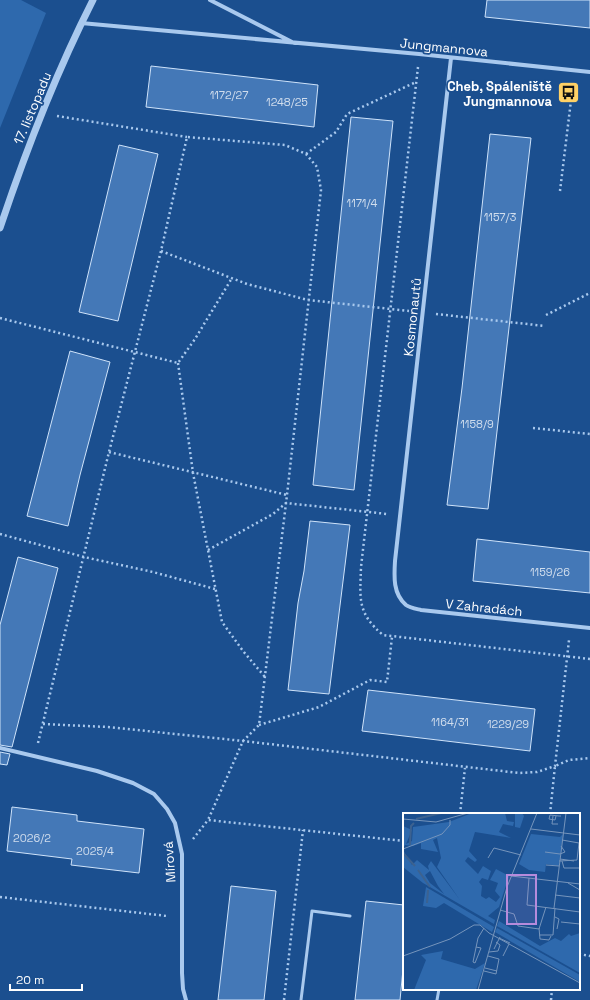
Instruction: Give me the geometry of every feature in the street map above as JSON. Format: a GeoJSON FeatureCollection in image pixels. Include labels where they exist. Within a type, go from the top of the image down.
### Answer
{"type":"FeatureCollection","features":[{"type":"Feature","properties":{"kind":"street","name":"17. listopadu"},"geometry":{"type":"LineString","coordinates":[[0,228],[42,114],[81,23],[93,0]]}},
{"type":"Feature","properties":{"kind":"street","name":"Jungmannova"},"geometry":{"type":"LineString","coordinates":[[210,0],[296,44]]}},
{"type":"Feature","properties":{"kind":"street","name":"Jungmannova"},"geometry":{"type":"LineString","coordinates":[[81,23],[296,44],[419,54],[590,72]]}},
{"type":"Feature","properties":{"kind":"street","name":"Kosmonautů"},"geometry":{"type":"LineString","coordinates":[[394,578],[451,58]]}},
{"type":"Feature","properties":{"kind":"street","name":"V Zahradách"},"geometry":{"type":"LineString","coordinates":[[394,578],[397,594],[407,606],[421,610],[590,628]]}},
{"type":"Feature","properties":{"kind":"street","name":"Mírová"},"geometry":{"type":"LineString","coordinates":[[0,748],[133,782],[154,794],[167,809],[175,823],[182,854],[182,973],[183,989],[186,1000]]}},
{"type":"Feature","properties":{"kind":"lane"},"geometry":{"type":"LineString","coordinates":[[301,1000],[312,911],[350,916]]}},
{"type":"Feature","properties":{"kind":"lane"},"geometry":{"type":"LineString","coordinates":[[437,1000],[439,990]]}},
{"type":"Feature","properties":{"kind":"path"},"geometry":{"type":"LineString","coordinates":[[419,54],[360,579],[363,611],[371,625],[383,635],[392,637],[590,659]]}},
{"type":"Feature","properties":{"kind":"path"},"geometry":{"type":"LineString","coordinates":[[560,191],[575,70]]}},
{"type":"Feature","properties":{"kind":"path"},"geometry":{"type":"LineString","coordinates":[[306,154],[336,132],[347,114],[416,82]]}},
{"type":"Feature","properties":{"kind":"path"},"geometry":{"type":"LineString","coordinates":[[42,114],[187,137],[285,145],[306,154],[317,167],[321,190],[287,494],[259,725]]}},
{"type":"Feature","properties":{"kind":"path"},"geometry":{"type":"LineString","coordinates":[[34,757],[109,452],[161,251],[187,137]]}},
{"type":"Feature","properties":{"kind":"path"},"geometry":{"type":"LineString","coordinates":[[161,251],[247,284],[308,300],[545,326]]}},
{"type":"Feature","properties":{"kind":"path"},"geometry":{"type":"LineString","coordinates":[[232,278],[195,339],[178,363],[193,473],[222,622],[265,678]]}},
{"type":"Feature","properties":{"kind":"path"},"geometry":{"type":"LineString","coordinates":[[546,315],[590,293]]}},
{"type":"Feature","properties":{"kind":"path"},"geometry":{"type":"LineString","coordinates":[[0,318],[178,363]]}},
{"type":"Feature","properties":{"kind":"path"},"geometry":{"type":"LineString","coordinates":[[533,428],[590,434]]}},
{"type":"Feature","properties":{"kind":"path"},"geometry":{"type":"LineString","coordinates":[[109,452],[287,494]]}},
{"type":"Feature","properties":{"kind":"path"},"geometry":{"type":"LineString","coordinates":[[208,550],[273,514],[286,502],[400,516]]}},
{"type":"Feature","properties":{"kind":"path"},"geometry":{"type":"LineString","coordinates":[[0,534],[84,557],[153,572],[215,589]]}},
{"type":"Feature","properties":{"kind":"path"},"geometry":{"type":"LineString","coordinates":[[550,813],[570,626]]}},
{"type":"Feature","properties":{"kind":"path"},"geometry":{"type":"LineString","coordinates":[[182,854],[208,820],[243,741],[259,725],[319,707],[370,680],[387,682],[392,637]]}},
{"type":"Feature","properties":{"kind":"path"},"geometry":{"type":"LineString","coordinates":[[43,724],[108,727],[519,773],[537,772],[569,760],[590,758]]}},
{"type":"Feature","properties":{"kind":"path"},"geometry":{"type":"LineString","coordinates":[[460,813],[465,768]]}},
{"type":"Feature","properties":{"kind":"path"},"geometry":{"type":"LineString","coordinates":[[208,820],[403,841]]}},
{"type":"Feature","properties":{"kind":"path"},"geometry":{"type":"LineString","coordinates":[[284,1000],[303,830]]}},
{"type":"Feature","properties":{"kind":"path"},"geometry":{"type":"LineString","coordinates":[[0,897],[182,918]]}},
{"type":"Feature","properties":{"kind":"path"},"geometry":{"type":"LineString","coordinates":[[580,954],[590,956]]}},
{"type":"Feature","properties":{"kind":"path"},"geometry":{"type":"LineString","coordinates":[[551,1000],[552,990]]}},
{"type":"Feature","properties":{"kind":"shaded area"},"geometry":{"type":"Polygon","coordinates":[[[0,0],[21,0],[46,13],[0,128],[0,0]]]}},
{"type":"Feature","properties":{"kind":"building"},"geometry":{"type":"Polygon","coordinates":[[[487,0],[590,0],[590,28],[485,17],[487,0]]]}},
{"type":"Feature","properties":{"kind":"building"},"geometry":{"type":"Polygon","coordinates":[[[151,66],[318,85],[314,127],[146,107],[151,66]]]}},
{"type":"Feature","properties":{"kind":"building"},"geometry":{"type":"Polygon","coordinates":[[[351,117],[393,121],[354,490],[313,485],[351,117]]]}},
{"type":"Feature","properties":{"kind":"building"},"geometry":{"type":"Polygon","coordinates":[[[490,134],[531,138],[488,509],[447,505],[462,388],[490,134]]]}},
{"type":"Feature","properties":{"kind":"building"},"geometry":{"type":"Polygon","coordinates":[[[119,145],[158,154],[118,321],[79,312],[119,145]]]}},
{"type":"Feature","properties":{"kind":"building"},"geometry":{"type":"Polygon","coordinates":[[[70,351],[110,362],[68,526],[27,516],[70,351]]]}},
{"type":"Feature","properties":{"kind":"building"},"geometry":{"type":"Polygon","coordinates":[[[310,521],[350,525],[329,694],[288,690],[298,603],[304,571],[310,521]]]}},
{"type":"Feature","properties":{"kind":"building"},"geometry":{"type":"Polygon","coordinates":[[[477,539],[590,552],[590,593],[473,581],[477,539]]]}},
{"type":"Feature","properties":{"kind":"building"},"geometry":{"type":"Polygon","coordinates":[[[18,557],[58,568],[12,747],[0,745],[0,625],[18,557]]]}},
{"type":"Feature","properties":{"kind":"building"},"geometry":{"type":"Polygon","coordinates":[[[368,690],[535,709],[530,751],[362,731],[368,690]]]}},
{"type":"Feature","properties":{"kind":"building"},"geometry":{"type":"Polygon","coordinates":[[[0,752],[10,754],[7,765],[0,764],[0,752]]]}},
{"type":"Feature","properties":{"kind":"building"},"geometry":{"type":"Polygon","coordinates":[[[12,807],[77,815],[77,821],[144,829],[139,873],[71,865],[72,859],[7,851],[12,807]]]}},
{"type":"Feature","properties":{"kind":"building"},"geometry":{"type":"Polygon","coordinates":[[[231,886],[276,891],[264,1000],[218,1000],[231,886]]]}},
{"type":"Feature","properties":{"kind":"building"},"geometry":{"type":"Polygon","coordinates":[[[366,901],[403,905],[403,969],[400,1000],[355,1000],[366,901]]]}},
{"type":"Feature","properties":{"kind":"place","name":"Cheb, Spáleniště Jungmannova"},"geometry":{"type":"Point","coordinates":[568,93]}}]}
